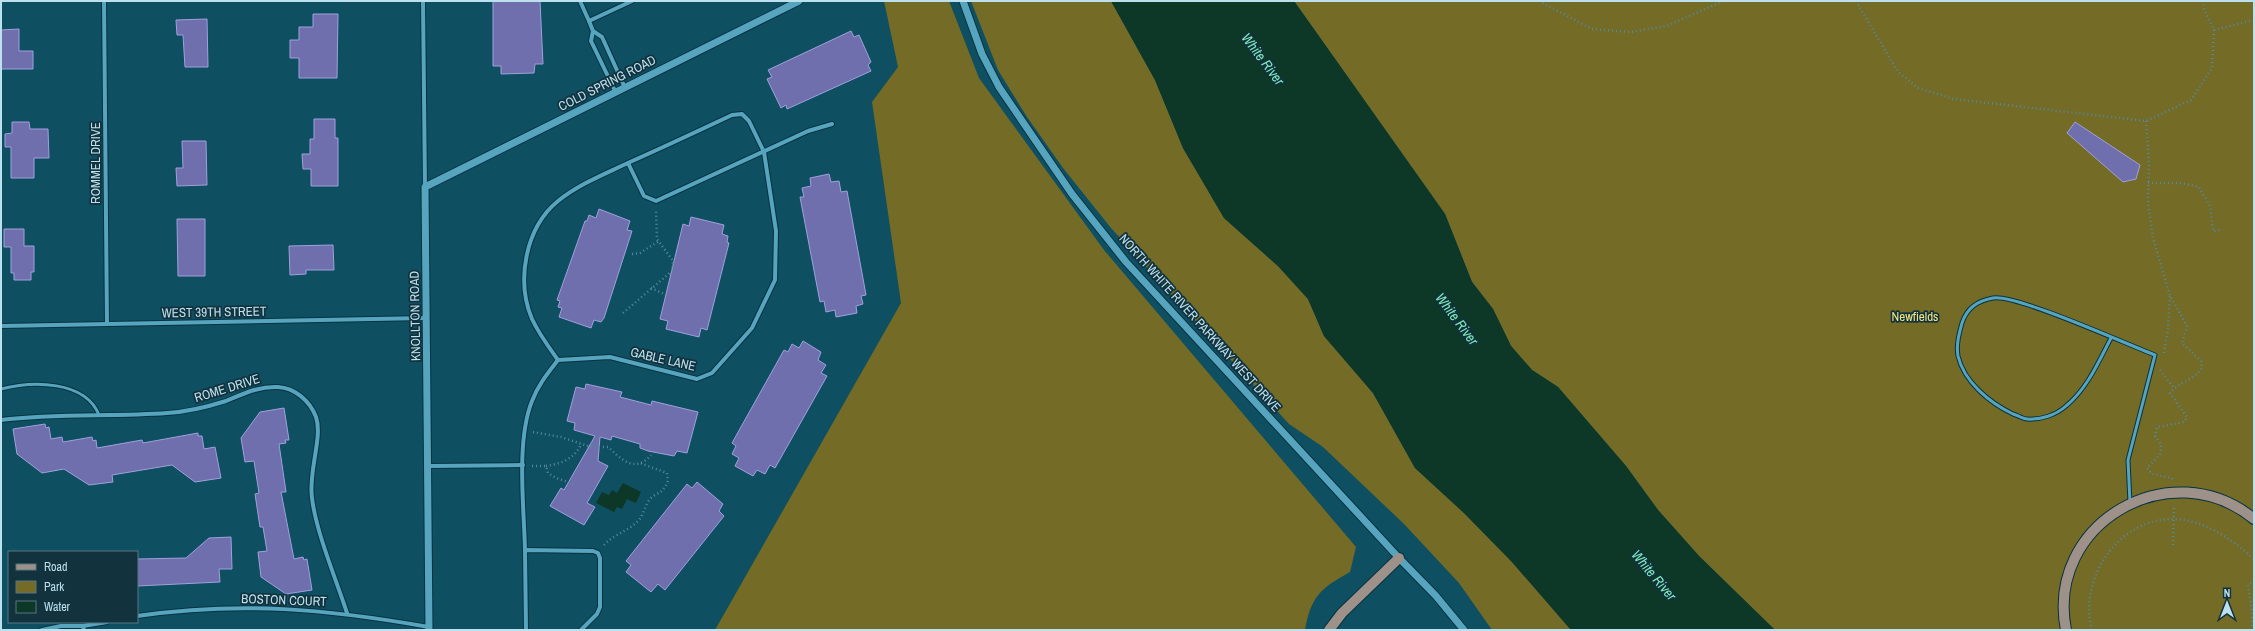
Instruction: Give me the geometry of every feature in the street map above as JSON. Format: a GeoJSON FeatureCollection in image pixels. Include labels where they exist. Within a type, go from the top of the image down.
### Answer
{"type":"FeatureCollection","features":[{"type":"Feature","properties":{"kind":"main road"},"geometry":{"type":"LineString","coordinates":[[2066,630],[2064,606],[2065,591],[2076,556],[2088,538],[2108,517],[2130,504],[2147,497],[2175,492],[2212,496],[2232,505],[2254,519]]}},
{"type":"Feature","properties":{"kind":"main road"},"geometry":{"type":"LineString","coordinates":[[1329,630],[1342,613],[1399,558]]}},
{"type":"Feature","properties":{"kind":"street","name":"ROMMEL DRIVE"},"geometry":{"type":"LineString","coordinates":[[104,1],[107,324]]}},
{"type":"Feature","properties":{"kind":"street","name":"KNOLLTON ROAD"},"geometry":{"type":"LineString","coordinates":[[423,1],[429,629]]}},
{"type":"Feature","properties":{"kind":"street"},"geometry":{"type":"LineString","coordinates":[[580,1],[593,31],[591,41],[616,93]]}},
{"type":"Feature","properties":{"kind":"street"},"geometry":{"type":"LineString","coordinates":[[589,21],[632,1]]}},
{"type":"Feature","properties":{"kind":"street","name":"COLD SPRING ROAD"},"geometry":{"type":"LineString","coordinates":[[425,187],[798,1]]}},
{"type":"Feature","properties":{"kind":"street","name":"NORTH WHITE RIVER PARKWAY WEST DRIVE"},"geometry":{"type":"LineString","coordinates":[[963,1],[982,54],[999,87],[1085,211],[1126,262],[1399,558],[1436,596],[1464,630]]}},
{"type":"Feature","properties":{"kind":"street"},"geometry":{"type":"LineString","coordinates":[[593,31],[602,37],[625,88]]}},
{"type":"Feature","properties":{"kind":"street","name":"GABLE LANE"},"geometry":{"type":"LineString","coordinates":[[736,114],[742,114],[747,118],[764,152],[776,231],[775,280],[752,328],[712,373],[704,378],[692,379],[610,357],[558,360],[538,331],[527,304],[524,278],[530,243],[541,222],[558,202],[581,185],[628,163],[736,114]]}},
{"type":"Feature","properties":{"kind":"street"},"geometry":{"type":"LineString","coordinates":[[628,163],[644,196],[656,201],[808,131],[832,124]]}},
{"type":"Feature","properties":{"kind":"street","name":"WEST 39TH STREET"},"geometry":{"type":"LineString","coordinates":[[1,326],[427,318]]}},
{"type":"Feature","properties":{"kind":"street"},"geometry":{"type":"LineString","coordinates":[[526,630],[523,465],[525,431],[532,400],[542,381],[558,360]]}},
{"type":"Feature","properties":{"kind":"street","name":"ROME DRIVE"},"geometry":{"type":"LineString","coordinates":[[1,420],[36,416],[167,413],[204,408],[264,387],[286,388],[299,394],[313,411],[318,424],[318,439],[311,476],[312,498],[347,613]]}},
{"type":"Feature","properties":{"kind":"street"},"geometry":{"type":"LineString","coordinates":[[428,466],[523,465]]}},
{"type":"Feature","properties":{"kind":"street"},"geometry":{"type":"LineString","coordinates":[[524,550],[596,552],[600,558],[601,602],[597,614],[581,630]]}},
{"type":"Feature","properties":{"kind":"street","name":"BOSTON COURT"},"geometry":{"type":"LineString","coordinates":[[138,616],[182,610],[287,608],[347,613],[429,629]]}},
{"type":"Feature","properties":{"kind":"street"},"geometry":{"type":"LineString","coordinates":[[42,630],[61,626],[84,628],[103,623]]}},
{"type":"Feature","properties":{"kind":"lane"},"geometry":{"type":"LineString","coordinates":[[2111,338],[2090,378],[2067,406],[2050,416],[2026,420],[1996,406],[1977,388],[1958,356],[1958,336],[1968,309],[1979,302],[1994,298],[2016,301],[2155,355],[2128,460],[2130,504]]}},
{"type":"Feature","properties":{"kind":"lane"},"geometry":{"type":"LineString","coordinates":[[1,389],[16,385],[66,388],[85,395],[95,406],[99,415]]}},
{"type":"Feature","properties":{"kind":"path"},"geometry":{"type":"LineString","coordinates":[[1539,1],[1592,30],[1630,32],[1667,26],[1723,1]]}},
{"type":"Feature","properties":{"kind":"path"},"geometry":{"type":"LineString","coordinates":[[1856,1],[1898,72],[1918,88],[1954,99],[2146,121],[2191,100],[2212,68],[2214,30],[2204,9],[2203,1]]}},
{"type":"Feature","properties":{"kind":"path"},"geometry":{"type":"LineString","coordinates":[[2214,30],[2254,20]]}},
{"type":"Feature","properties":{"kind":"path"},"geometry":{"type":"LineString","coordinates":[[2146,121],[2148,202],[2153,238],[2170,296],[2187,326],[2182,343],[2201,361],[2202,368],[2198,374],[2174,388],[2170,394],[2187,417],[2184,422],[2157,427],[2156,436],[2161,444],[2161,453],[2147,468],[2152,474],[2172,478],[2175,492],[2174,545]]}},
{"type":"Feature","properties":{"kind":"path"},"geometry":{"type":"LineString","coordinates":[[2148,183],[2181,183],[2199,187],[2210,206],[2213,231],[2221,230]]}},
{"type":"Feature","properties":{"kind":"path"},"geometry":{"type":"LineString","coordinates":[[622,313],[672,271],[673,261],[658,242],[657,238],[656,201]]}},
{"type":"Feature","properties":{"kind":"path"},"geometry":{"type":"LineString","coordinates":[[632,254],[640,253],[658,242]]}},
{"type":"Feature","properties":{"kind":"path"},"geometry":{"type":"LineString","coordinates":[[651,288],[664,294]]}},
{"type":"Feature","properties":{"kind":"path"},"geometry":{"type":"LineString","coordinates":[[2160,369],[2174,388]]}},
{"type":"Feature","properties":{"kind":"path"},"geometry":{"type":"LineString","coordinates":[[525,431],[561,437],[591,447],[608,447],[617,458],[635,464],[646,461],[651,455]]}},
{"type":"Feature","properties":{"kind":"path"},"geometry":{"type":"LineString","coordinates":[[591,447],[594,440]]}},
{"type":"Feature","properties":{"kind":"path"},"geometry":{"type":"LineString","coordinates":[[523,465],[546,466],[560,464],[579,451],[581,444]]}},
{"type":"Feature","properties":{"kind":"path"},"geometry":{"type":"LineString","coordinates":[[596,552],[620,531],[630,528],[640,518],[651,498],[664,490],[668,481],[667,473],[640,463]]}},
{"type":"Feature","properties":{"kind":"path"},"geometry":{"type":"LineString","coordinates":[[546,466],[548,473],[556,478],[574,484]]}},
{"type":"Feature","properties":{"kind":"path"},"geometry":{"type":"LineString","coordinates":[[2092,630],[2089,606],[2091,589],[2096,570],[2104,558],[2124,536],[2139,528],[2155,521],[2174,519],[2197,524],[2215,531],[2254,559]]}},
{"type":"Feature","properties":{"kind":"path"},"geometry":{"type":"LineString","coordinates":[[2252,630],[2252,612],[2248,585],[2254,580]]}},
{"type":"Feature","properties":{"kind":"green space"},"geometry":{"type":"Polygon","coordinates":[[[884,1],[949,1],[979,78],[1104,250],[1356,547],[1350,572],[1332,583],[1319,594],[1310,609],[1305,630],[715,630],[901,303],[872,102],[898,67],[884,1]]]}},
{"type":"Feature","properties":{"kind":"green space"},"geometry":{"type":"Polygon","coordinates":[[[971,1],[1111,1],[1155,80],[1183,148],[1224,218],[1278,266],[1308,299],[1324,336],[1373,393],[1415,468],[1464,513],[1512,562],[1571,630],[1492,630],[1459,583],[1404,524],[1323,447],[1289,424],[1111,228],[1063,168],[1027,117],[998,70],[971,1]]]}},
{"type":"Feature","properties":{"kind":"green space","name":"Newfields"},"geometry":{"type":"Polygon","coordinates":[[[1294,1],[2254,1],[2254,630],[1775,630],[1699,556],[1658,510],[1626,466],[1558,387],[1532,370],[1511,346],[1493,309],[1472,282],[1445,214],[1294,1]]]}},
{"type":"Feature","properties":{"kind":"water","name":"White River"},"geometry":{"type":"Polygon","coordinates":[[[1111,1],[1294,1],[1445,214],[1472,282],[1493,309],[1511,346],[1532,370],[1558,387],[1626,466],[1658,510],[1699,556],[1775,630],[1571,630],[1512,562],[1464,513],[1415,468],[1373,393],[1324,336],[1308,299],[1278,266],[1224,218],[1183,148],[1155,80],[1111,1]]]}},
{"type":"Feature","properties":{"kind":"water"},"geometry":{"type":"Polygon","coordinates":[[[623,483],[641,492],[636,503],[627,499],[622,509],[617,507],[614,512],[596,503],[602,492],[609,495],[612,490],[617,493],[623,483]]]}},
{"type":"Feature","properties":{"kind":"building"},"geometry":{"type":"Polygon","coordinates":[[[493,1],[540,1],[543,64],[535,64],[534,73],[501,74],[501,66],[493,66],[493,1]]]}},
{"type":"Feature","properties":{"kind":"building"},"geometry":{"type":"Polygon","coordinates":[[[313,14],[338,14],[337,78],[299,78],[299,58],[290,58],[290,40],[299,40],[299,27],[313,27],[313,14]]]}},
{"type":"Feature","properties":{"kind":"building"},"geometry":{"type":"Polygon","coordinates":[[[207,19],[208,67],[185,67],[183,35],[177,35],[176,20],[207,19]]]}},
{"type":"Feature","properties":{"kind":"building"},"geometry":{"type":"Polygon","coordinates":[[[19,29],[19,51],[33,51],[33,69],[1,69],[1,30],[19,29]]]}},
{"type":"Feature","properties":{"kind":"building"},"geometry":{"type":"Polygon","coordinates":[[[851,31],[854,37],[859,35],[871,62],[868,65],[871,71],[787,109],[786,105],[781,108],[767,79],[772,77],[768,70],[851,31]]]}},
{"type":"Feature","properties":{"kind":"building"},"geometry":{"type":"Polygon","coordinates":[[[314,119],[335,119],[335,138],[338,138],[338,186],[311,186],[311,169],[303,169],[302,154],[310,154],[310,139],[314,139],[314,119]]]}},
{"type":"Feature","properties":{"kind":"building"},"geometry":{"type":"Polygon","coordinates":[[[12,122],[29,122],[30,129],[48,129],[49,158],[34,158],[34,178],[11,178],[11,147],[5,147],[5,134],[12,133],[12,122]]]}},
{"type":"Feature","properties":{"kind":"building"},"geometry":{"type":"Polygon","coordinates":[[[2075,122],[2140,165],[2136,179],[2123,182],[2067,133],[2075,122]]]}},
{"type":"Feature","properties":{"kind":"building"},"geometry":{"type":"Polygon","coordinates":[[[182,141],[206,141],[207,185],[177,186],[176,168],[183,168],[182,141]]]}},
{"type":"Feature","properties":{"kind":"building"},"geometry":{"type":"Polygon","coordinates":[[[829,174],[831,182],[839,181],[841,192],[847,191],[866,295],[861,296],[863,304],[856,306],[857,313],[836,317],[835,310],[826,312],[824,301],[820,302],[800,197],[804,197],[802,188],[811,186],[810,178],[829,174]]]}},
{"type":"Feature","properties":{"kind":"building"},"geometry":{"type":"Polygon","coordinates":[[[599,209],[630,221],[627,230],[632,231],[604,318],[601,322],[594,320],[591,328],[559,317],[562,308],[558,307],[560,301],[557,300],[585,221],[587,221],[589,215],[596,218],[599,209]]]}},
{"type":"Feature","properties":{"kind":"building"},"geometry":{"type":"Polygon","coordinates":[[[691,217],[724,225],[722,234],[728,236],[727,242],[729,243],[707,330],[701,328],[699,337],[666,329],[668,321],[660,319],[683,224],[689,226],[691,217]]]}},
{"type":"Feature","properties":{"kind":"building"},"geometry":{"type":"Polygon","coordinates":[[[177,219],[205,219],[205,276],[178,276],[177,219]]]}},
{"type":"Feature","properties":{"kind":"building"},"geometry":{"type":"Polygon","coordinates":[[[4,229],[24,229],[24,246],[34,246],[34,272],[31,272],[31,280],[14,280],[14,273],[11,273],[11,247],[4,247],[4,229]]]}},
{"type":"Feature","properties":{"kind":"building"},"geometry":{"type":"Polygon","coordinates":[[[333,245],[334,270],[306,270],[306,274],[290,275],[289,246],[333,245]]]}},
{"type":"Feature","properties":{"kind":"building"},"geometry":{"type":"Polygon","coordinates":[[[803,341],[821,352],[818,360],[826,365],[821,373],[827,376],[775,468],[770,465],[765,474],[757,470],[753,476],[735,466],[739,458],[732,454],[736,446],[732,443],[784,350],[788,352],[792,344],[799,348],[803,341]]]}},
{"type":"Feature","properties":{"kind":"building"},"geometry":{"type":"Polygon","coordinates":[[[586,384],[622,392],[620,397],[651,405],[652,401],[698,412],[687,453],[677,451],[674,456],[648,451],[640,448],[640,444],[612,436],[611,440],[600,437],[598,461],[608,466],[587,503],[595,507],[584,525],[550,506],[561,488],[564,490],[595,436],[574,430],[575,423],[567,421],[576,387],[585,389],[586,384]]]}},
{"type":"Feature","properties":{"kind":"building"},"geometry":{"type":"Polygon","coordinates":[[[284,408],[289,440],[285,440],[286,443],[279,444],[286,492],[281,492],[294,559],[303,557],[304,560],[307,559],[312,590],[286,594],[261,577],[258,552],[267,551],[263,527],[260,527],[255,494],[259,493],[254,461],[245,462],[241,438],[260,412],[284,408]]]}},
{"type":"Feature","properties":{"kind":"building"},"geometry":{"type":"Polygon","coordinates":[[[45,424],[46,428],[49,427],[51,439],[62,437],[63,442],[92,437],[93,441],[96,440],[97,448],[142,440],[143,443],[198,433],[198,436],[202,436],[204,449],[215,447],[221,478],[195,482],[172,465],[112,475],[113,482],[89,485],[64,469],[42,473],[17,454],[13,429],[45,424]]]}},
{"type":"Feature","properties":{"kind":"building"},"geometry":{"type":"Polygon","coordinates":[[[697,482],[723,504],[719,511],[724,516],[665,590],[658,584],[651,592],[626,572],[631,565],[626,561],[687,484],[692,488],[697,482]]]}},
{"type":"Feature","properties":{"kind":"building"},"geometry":{"type":"Polygon","coordinates":[[[231,537],[232,569],[219,569],[220,582],[138,586],[138,559],[186,558],[209,538],[231,537]]]}}]}
